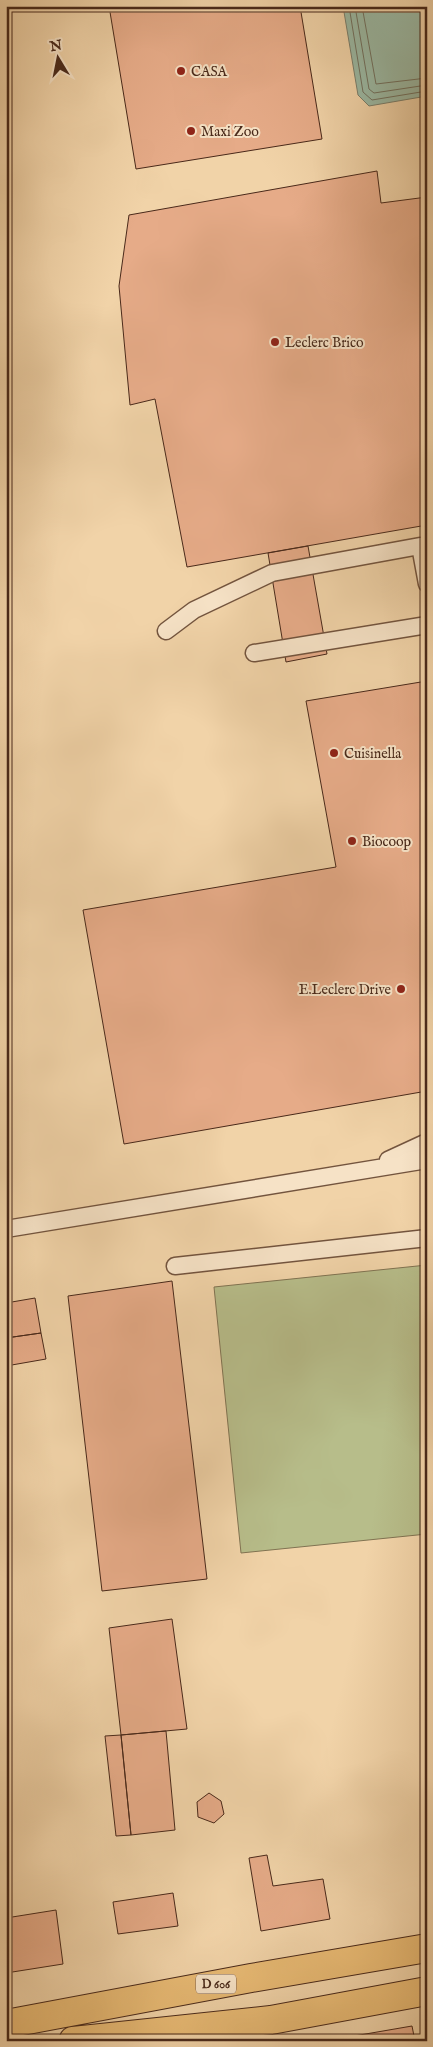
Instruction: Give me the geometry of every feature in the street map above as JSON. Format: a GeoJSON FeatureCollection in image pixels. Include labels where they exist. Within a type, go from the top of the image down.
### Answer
{"type":"FeatureCollection","features":[{"type":"Feature","properties":{"kind":"main road","name":"D 606"},"geometry":{"type":"LineString","coordinates":[[6,2024],[251,1978],[427,1948]]}},
{"type":"Feature","properties":{"kind":"main road"},"geometry":{"type":"LineString","coordinates":[[73,2041],[271,2020],[427,1991]]}},
{"type":"Feature","properties":{"kind":"lane"},"geometry":{"type":"LineString","coordinates":[[166,631],[194,610],[272,573],[420,546],[427,584]]}},
{"type":"Feature","properties":{"kind":"lane"},"geometry":{"type":"LineString","coordinates":[[254,653],[427,625]]}},
{"type":"Feature","properties":{"kind":"lane"},"geometry":{"type":"LineString","coordinates":[[372,1168],[427,1142]]}},
{"type":"Feature","properties":{"kind":"lane"},"geometry":{"type":"LineString","coordinates":[[6,1228],[427,1160]]}},
{"type":"Feature","properties":{"kind":"lane"},"geometry":{"type":"LineString","coordinates":[[175,1266],[427,1238]]}},
{"type":"Feature","properties":{"kind":"green space"},"geometry":{"type":"Polygon","coordinates":[[[427,1265],[427,1534],[241,1553],[214,1287],[427,1265]]]}},
{"type":"Feature","properties":{"kind":"water"},"geometry":{"type":"Polygon","coordinates":[[[343,6],[427,6],[427,96],[369,106],[358,95],[343,6]]]}},
{"type":"Feature","properties":{"kind":"building"},"geometry":{"type":"Polygon","coordinates":[[[109,6],[300,6],[322,139],[136,169],[109,6]]]}},
{"type":"Feature","properties":{"kind":"building","name":"Leclerc Brico"},"geometry":{"type":"Polygon","coordinates":[[[377,171],[381,203],[427,197],[427,525],[187,567],[155,399],[130,405],[119,286],[129,215],[377,171]]]}},
{"type":"Feature","properties":{"kind":"building"},"geometry":{"type":"Polygon","coordinates":[[[308,546],[327,654],[286,662],[268,553],[308,546]]]}},
{"type":"Feature","properties":{"kind":"building"},"geometry":{"type":"Polygon","coordinates":[[[427,681],[427,1091],[124,1144],[83,910],[336,867],[306,701],[427,681]]]}},
{"type":"Feature","properties":{"kind":"building"},"geometry":{"type":"Polygon","coordinates":[[[172,1281],[207,1579],[102,1591],[68,1296],[172,1281]]]}},
{"type":"Feature","properties":{"kind":"building"},"geometry":{"type":"Polygon","coordinates":[[[35,1298],[41,1333],[6,1338],[6,1303],[35,1298]]]}},
{"type":"Feature","properties":{"kind":"building"},"geometry":{"type":"Polygon","coordinates":[[[41,1333],[46,1359],[6,1366],[6,1338],[41,1333]]]}},
{"type":"Feature","properties":{"kind":"building"},"geometry":{"type":"Polygon","coordinates":[[[172,1619],[187,1729],[121,1735],[109,1628],[172,1619]]]}},
{"type":"Feature","properties":{"kind":"building"},"geometry":{"type":"Polygon","coordinates":[[[166,1731],[175,1830],[131,1835],[121,1735],[166,1731]]]}},
{"type":"Feature","properties":{"kind":"building"},"geometry":{"type":"Polygon","coordinates":[[[121,1735],[131,1835],[116,1836],[105,1736],[121,1735]]]}},
{"type":"Feature","properties":{"kind":"building"},"geometry":{"type":"Polygon","coordinates":[[[209,1793],[221,1801],[224,1814],[214,1823],[198,1817],[197,1802],[209,1793]]]}},
{"type":"Feature","properties":{"kind":"building"},"geometry":{"type":"Polygon","coordinates":[[[267,1855],[273,1886],[323,1879],[330,1919],[261,1931],[249,1858],[267,1855]]]}},
{"type":"Feature","properties":{"kind":"building"},"geometry":{"type":"Polygon","coordinates":[[[173,1893],[178,1926],[118,1934],[113,1902],[173,1893]]]}},
{"type":"Feature","properties":{"kind":"building"},"geometry":{"type":"Polygon","coordinates":[[[56,1910],[63,1964],[6,1973],[6,1918],[56,1910]]]}},
{"type":"Feature","properties":{"kind":"building"},"geometry":{"type":"Polygon","coordinates":[[[412,2026],[415,2041],[325,2041],[412,2026]]]}},
{"type":"Feature","properties":{"kind":"place","name":"CASA"},"geometry":{"type":"Point","coordinates":[181,71]}},
{"type":"Feature","properties":{"kind":"place","name":"Maxi Zoo"},"geometry":{"type":"Point","coordinates":[191,131]}},
{"type":"Feature","properties":{"kind":"place","name":"Leclerc Brico"},"geometry":{"type":"Point","coordinates":[275,342]}},
{"type":"Feature","properties":{"kind":"place","name":"Cuisinella"},"geometry":{"type":"Point","coordinates":[334,753]}},
{"type":"Feature","properties":{"kind":"place","name":"Biocoop"},"geometry":{"type":"Point","coordinates":[352,841]}},
{"type":"Feature","properties":{"kind":"place","name":"E.Leclerc Drive"},"geometry":{"type":"Point","coordinates":[401,989]}}]}
